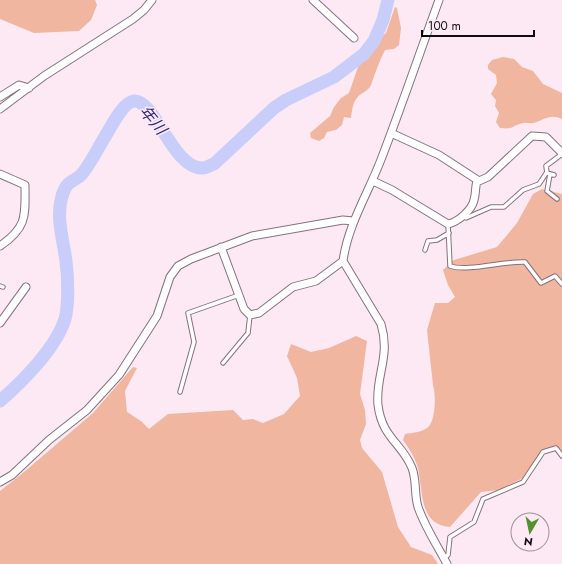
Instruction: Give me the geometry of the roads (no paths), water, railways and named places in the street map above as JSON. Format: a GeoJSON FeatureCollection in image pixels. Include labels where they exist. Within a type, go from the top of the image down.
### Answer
{"type":"FeatureCollection","features":[{"type":"Feature","properties":{"kind":"street"},"geometry":{"type":"LineString","coordinates":[[0,109],[28,88],[133,18],[152,0]]}},
{"type":"Feature","properties":{"kind":"street"},"geometry":{"type":"LineString","coordinates":[[313,0],[354,38]]}},
{"type":"Feature","properties":{"kind":"street"},"geometry":{"type":"LineString","coordinates":[[439,0],[373,181],[353,221],[343,261],[346,269],[381,324],[385,349],[378,396],[382,423],[387,433],[412,467],[418,507],[423,520],[445,561]]}},
{"type":"Feature","properties":{"kind":"street"},"geometry":{"type":"LineString","coordinates":[[0,97],[19,85],[28,88]]}},
{"type":"Feature","properties":{"kind":"street"},"geometry":{"type":"LineString","coordinates":[[391,133],[439,155],[477,181],[488,177],[528,138],[532,136],[546,137],[562,153]]}},
{"type":"Feature","properties":{"kind":"street"},"geometry":{"type":"LineString","coordinates":[[0,174],[25,185],[26,210],[20,227],[10,239],[0,246]]}},
{"type":"Feature","properties":{"kind":"street"},"geometry":{"type":"LineString","coordinates":[[373,181],[392,190],[448,224],[462,216],[474,202],[477,181]]}},
{"type":"Feature","properties":{"kind":"street"},"geometry":{"type":"LineString","coordinates":[[0,482],[12,475],[49,440],[87,410],[119,375],[157,316],[170,277],[178,266],[190,259],[252,236],[272,231],[343,220],[353,221]]}},
{"type":"Feature","properties":{"kind":"street"},"geometry":{"type":"LineString","coordinates":[[221,248],[244,309],[250,315],[259,313],[293,288],[320,279],[343,261]]}},
{"type":"Feature","properties":{"kind":"street"},"geometry":{"type":"LineString","coordinates":[[0,323],[26,287]]}},
{"type":"Feature","properties":{"kind":"lane"},"geometry":{"type":"LineString","coordinates":[[557,199],[547,192],[550,174],[548,164],[562,153]]}},
{"type":"Feature","properties":{"kind":"lane"},"geometry":{"type":"LineString","coordinates":[[462,216],[466,218],[491,207],[504,207],[523,190],[539,184],[550,174]]}},
{"type":"Feature","properties":{"kind":"lane"},"geometry":{"type":"LineString","coordinates":[[448,224],[450,266],[457,269],[525,262],[541,283],[555,276],[562,284]]}},
{"type":"Feature","properties":{"kind":"lane"},"geometry":{"type":"LineString","coordinates":[[424,250],[428,241],[438,240],[449,233]]}},
{"type":"Feature","properties":{"kind":"lane"},"geometry":{"type":"LineString","coordinates":[[180,392],[194,342],[188,313],[239,296]]}},
{"type":"Feature","properties":{"kind":"lane"},"geometry":{"type":"LineString","coordinates":[[223,363],[248,333],[250,315]]}},
{"type":"Feature","properties":{"kind":"lane"},"geometry":{"type":"LineString","coordinates":[[445,561],[448,555],[450,537],[474,522],[483,500],[523,482],[543,452],[556,448],[562,456]]}},
{"type":"Feature","properties":{"kind":"waterway","name":"年川"},"geometry":{"type":"LineString","coordinates":[[0,401],[37,364],[61,330],[65,319],[68,290],[66,261],[60,219],[63,193],[67,185],[79,177],[85,170],[122,110],[130,102],[134,101],[142,103],[183,158],[192,166],[203,168],[207,167],[214,164],[274,108],[286,100],[334,77],[364,54],[374,41],[383,20],[388,0]]}}]}
